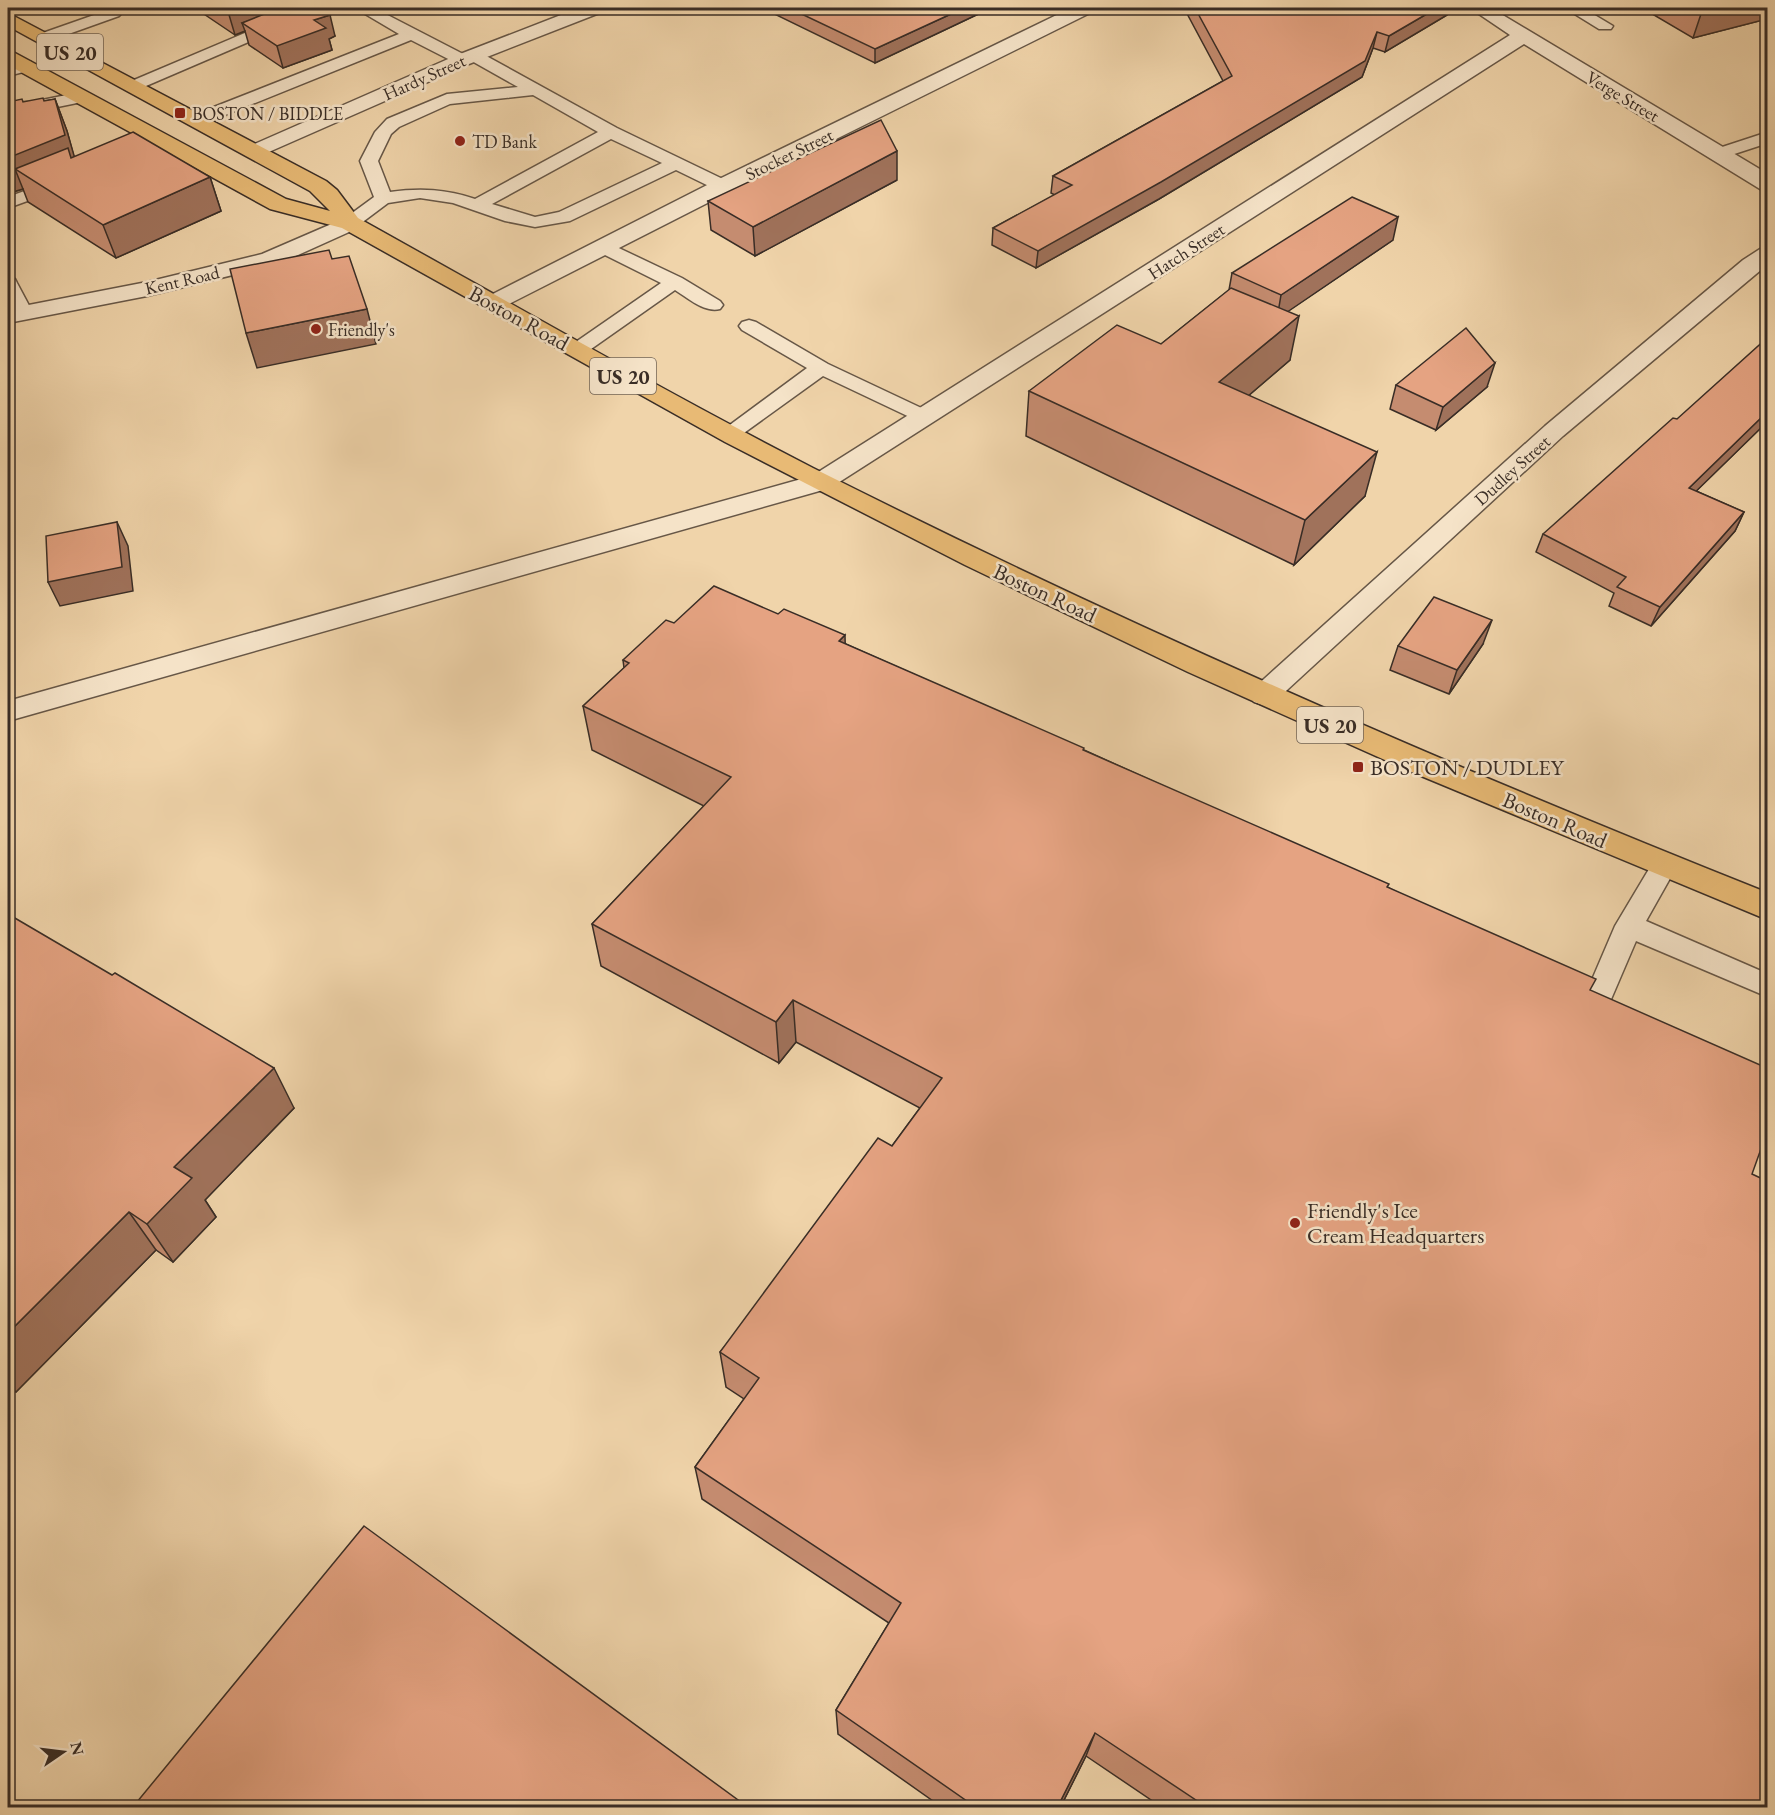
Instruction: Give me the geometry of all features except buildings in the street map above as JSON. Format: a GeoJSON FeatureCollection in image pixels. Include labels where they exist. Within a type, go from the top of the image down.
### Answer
{"type":"FeatureCollection","features":[{"type":"Feature","properties":{"kind":"main road","name":"Boston Road"},"geometry":{"type":"LineString","coordinates":[[8,19],[318,186],[329,195],[350,223]]}},
{"type":"Feature","properties":{"kind":"main road","name":"Boston Road"},"geometry":{"type":"LineString","coordinates":[[13,64],[81,97],[278,204],[350,223],[730,434],[1023,583],[1264,695],[1767,908]]}},
{"type":"Feature","properties":{"kind":"street","name":"Hardy Street"},"geometry":{"type":"LineString","coordinates":[[255,151],[468,57],[595,8]]}},
{"type":"Feature","properties":{"kind":"street","name":"Stocker Street"},"geometry":{"type":"LineString","coordinates":[[493,303],[723,186],[1084,8]]}},
{"type":"Feature","properties":{"kind":"street","name":"Verge Street"},"geometry":{"type":"LineString","coordinates":[[1479,8],[1767,184]]}},
{"type":"Feature","properties":{"kind":"street","name":"Hatch Street"},"geometry":{"type":"LineString","coordinates":[[8,711],[821,482],[1524,35]]}},
{"type":"Feature","properties":{"kind":"street","name":"Kent Road"},"geometry":{"type":"LineString","coordinates":[[15,315],[147,289],[270,259],[350,223]]}},
{"type":"Feature","properties":{"kind":"street","name":"Dudley Street"},"geometry":{"type":"LineString","coordinates":[[1264,695],[1554,431],[1767,254]]}},
{"type":"Feature","properties":{"kind":"lane"},"geometry":{"type":"LineString","coordinates":[[133,86],[316,8]]}},
{"type":"Feature","properties":{"kind":"lane"},"geometry":{"type":"LineString","coordinates":[[363,8],[412,34],[538,90],[611,132],[723,186]]}},
{"type":"Feature","properties":{"kind":"lane"},"geometry":{"type":"LineString","coordinates":[[1574,8],[1605,26]]}},
{"type":"Feature","properties":{"kind":"lane"},"geometry":{"type":"LineString","coordinates":[[43,38],[114,13]]}},
{"type":"Feature","properties":{"kind":"lane"},"geometry":{"type":"LineString","coordinates":[[197,120],[412,34]]}},
{"type":"Feature","properties":{"kind":"lane"},"geometry":{"type":"LineString","coordinates":[[383,198],[369,161],[384,132],[393,123],[447,99],[538,90]]}},
{"type":"Feature","properties":{"kind":"lane"},"geometry":{"type":"LineString","coordinates":[[8,112],[81,97]]}},
{"type":"Feature","properties":{"kind":"lane"},"geometry":{"type":"LineString","coordinates":[[479,204],[611,132]]}},
{"type":"Feature","properties":{"kind":"lane"},"geometry":{"type":"LineString","coordinates":[[1719,154],[1767,137]]}},
{"type":"Feature","properties":{"kind":"lane"},"geometry":{"type":"LineString","coordinates":[[140,149],[160,140]]}},
{"type":"Feature","properties":{"kind":"lane"},"geometry":{"type":"LineString","coordinates":[[350,223],[383,198],[420,193],[456,198],[479,204],[511,217],[535,222],[564,217],[676,163]]}},
{"type":"Feature","properties":{"kind":"lane"},"geometry":{"type":"LineString","coordinates":[[8,203],[78,175]]}},
{"type":"Feature","properties":{"kind":"lane"},"geometry":{"type":"LineString","coordinates":[[604,248],[675,282],[713,305]]}},
{"type":"Feature","properties":{"kind":"lane"},"geometry":{"type":"LineString","coordinates":[[576,350],[675,282]]}},
{"type":"Feature","properties":{"kind":"lane"},"geometry":{"type":"LineString","coordinates":[[8,284],[15,315]]}},
{"type":"Feature","properties":{"kind":"lane"},"geometry":{"type":"LineString","coordinates":[[749,326],[821,368],[925,417]]}},
{"type":"Feature","properties":{"kind":"lane"},"geometry":{"type":"LineString","coordinates":[[730,434],[821,368]]}},
{"type":"Feature","properties":{"kind":"lane"},"geometry":{"type":"LineString","coordinates":[[1593,1010],[1629,926],[1664,866]]}},
{"type":"Feature","properties":{"kind":"lane"},"geometry":{"type":"LineString","coordinates":[[1629,926],[1767,987]]}},
{"type":"Feature","properties":{"kind":"place","name":"BOSTON / BIDDLE"},"geometry":{"type":"Point","coordinates":[180,113]}},
{"type":"Feature","properties":{"kind":"place","name":"TD Bank"},"geometry":{"type":"Point","coordinates":[460,141]}},
{"type":"Feature","properties":{"kind":"place","name":"Friendly's"},"geometry":{"type":"Point","coordinates":[316,329]}},
{"type":"Feature","properties":{"kind":"place","name":"BOSTON / DUDLEY"},"geometry":{"type":"Point","coordinates":[1358,767]}},
{"type":"Feature","properties":{"kind":"place","name":"Friendly's Ice Cream Headquarters"},"geometry":{"type":"Point","coordinates":[1295,1223]}}]}
